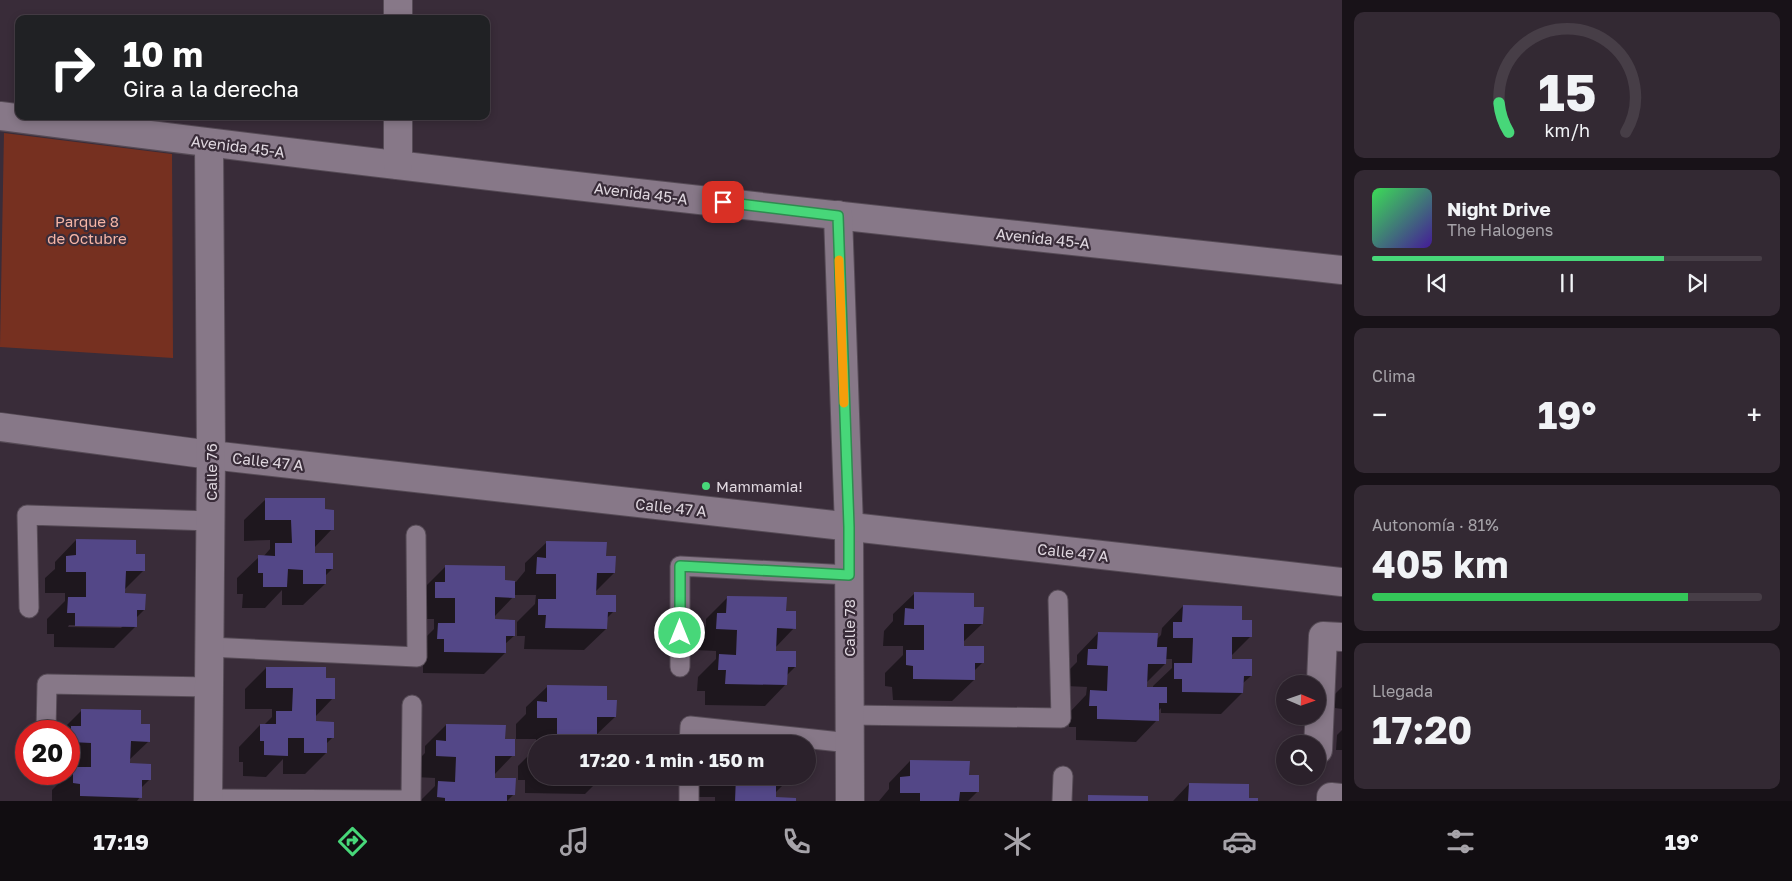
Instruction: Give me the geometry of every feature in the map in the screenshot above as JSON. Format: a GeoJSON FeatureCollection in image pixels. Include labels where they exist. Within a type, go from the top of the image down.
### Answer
{"type":"FeatureCollection","features":[{"type":"Feature","properties":{"kind":"street"},"geometry":{"type":"LineString","coordinates":[[398,0],[398,15]]}},
{"type":"Feature","properties":{"kind":"street","name":"Avenida 45-A"},"geometry":{"type":"LineString","coordinates":[[0,116],[15,118]]}},
{"type":"Feature","properties":{"kind":"street","name":"Avenida 45-A"},"geometry":{"type":"LineString","coordinates":[[31,120],[209,143],[838,216],[1342,270]]}},
{"type":"Feature","properties":{"kind":"street"},"geometry":{"type":"LineString","coordinates":[[398,120],[398,165]]}},
{"type":"Feature","properties":{"kind":"street","name":"Calle 76"},"geometry":{"type":"LineString","coordinates":[[208,800],[211,521],[209,143]]}},
{"type":"Feature","properties":{"kind":"street","name":"Calle 78"},"geometry":{"type":"LineString","coordinates":[[838,216],[849,527],[850,801]]}},
{"type":"Feature","properties":{"kind":"street","name":"Calle 47 A"},"geometry":{"type":"LineString","coordinates":[[0,427],[211,455],[1342,582]]}},
{"type":"Feature","properties":{"kind":"street"},"geometry":{"type":"LineString","coordinates":[[1319,735],[1323,636],[1342,637]]}},
{"type":"Feature","properties":{"kind":"street"},"geometry":{"type":"LineString","coordinates":[[1331,801],[1332,798],[1342,798]]}},
{"type":"Feature","properties":{"kind":"lane"},"geometry":{"type":"LineString","coordinates":[[29,608],[27,515],[211,521]]}},
{"type":"Feature","properties":{"kind":"lane"},"geometry":{"type":"LineString","coordinates":[[209,647],[417,657],[416,535]]}},
{"type":"Feature","properties":{"kind":"lane"},"geometry":{"type":"LineString","coordinates":[[680,667],[680,566],[849,575]]}},
{"type":"Feature","properties":{"kind":"lane"},"geometry":{"type":"LineString","coordinates":[[850,715],[1061,718],[1058,600]]}},
{"type":"Feature","properties":{"kind":"lane"},"geometry":{"type":"LineString","coordinates":[[46,720],[47,684],[209,688]]}},
{"type":"Feature","properties":{"kind":"lane"},"geometry":{"type":"LineString","coordinates":[[208,800],[411,800],[412,705]]}},
{"type":"Feature","properties":{"kind":"lane"},"geometry":{"type":"LineString","coordinates":[[690,735],[690,726],[775,735]]}},
{"type":"Feature","properties":{"kind":"lane"},"geometry":{"type":"LineString","coordinates":[[816,739],[850,743]]}},
{"type":"Feature","properties":{"kind":"lane"},"geometry":{"type":"LineString","coordinates":[[1062,801],[1063,776]]}},
{"type":"Feature","properties":{"kind":"lane"},"geometry":{"type":"LineString","coordinates":[[689,785],[689,801]]}},
{"type":"Feature","properties":{"kind":"green space","name":"Parque 8 de Octubre"},"geometry":{"type":"Polygon","coordinates":[[[4,133],[172,154],[173,358],[0,347],[4,133]]]}},
{"type":"Feature","properties":{"kind":"building"},"geometry":{"type":"Polygon","coordinates":[[[265,498],[325,498],[325,509],[334,510],[334,530],[315,530],[315,553],[333,553],[333,569],[326,569],[326,584],[303,584],[303,570],[288,569],[287,587],[263,587],[263,573],[258,573],[258,555],[275,556],[275,543],[292,543],[291,520],[265,520],[265,498]]]}},
{"type":"Feature","properties":{"kind":"building"},"geometry":{"type":"Polygon","coordinates":[[[76,539],[136,540],[136,554],[145,554],[145,571],[126,571],[125,593],[146,594],[145,610],[137,610],[137,627],[75,626],[75,613],[67,613],[68,597],[86,597],[86,572],[66,572],[66,556],[76,555],[76,539]]]}},
{"type":"Feature","properties":{"kind":"building"},"geometry":{"type":"Polygon","coordinates":[[[546,541],[607,542],[606,556],[616,556],[615,573],[597,573],[596,595],[616,595],[616,612],[608,612],[607,629],[545,628],[546,615],[538,615],[538,599],[556,599],[556,574],[536,574],[537,557],[546,558],[546,541]]]}},
{"type":"Feature","properties":{"kind":"building"},"geometry":{"type":"Polygon","coordinates":[[[445,565],[505,566],[505,580],[515,581],[515,598],[495,597],[495,619],[515,620],[515,636],[506,636],[506,653],[444,652],[444,639],[437,639],[438,623],[455,623],[455,598],[435,598],[435,582],[445,582],[445,565]]]}},
{"type":"Feature","properties":{"kind":"building"},"geometry":{"type":"Polygon","coordinates":[[[914,592],[974,593],[974,607],[984,607],[983,624],[964,624],[964,646],[984,646],[984,663],[975,663],[975,680],[913,679],[913,666],[906,665],[906,650],[924,650],[924,625],[904,625],[905,608],[914,609],[914,592]]]}},
{"type":"Feature","properties":{"kind":"building"},"geometry":{"type":"Polygon","coordinates":[[[727,596],[787,597],[786,611],[796,611],[796,629],[777,628],[776,651],[796,651],[796,667],[788,667],[787,685],[725,684],[726,670],[718,670],[719,654],[736,655],[737,630],[716,629],[717,613],[726,613],[727,596]]]}},
{"type":"Feature","properties":{"kind":"building"},"geometry":{"type":"Polygon","coordinates":[[[1183,605],[1242,606],[1242,620],[1252,620],[1252,637],[1232,637],[1232,659],[1252,659],[1252,676],[1244,676],[1243,693],[1182,692],[1182,679],[1174,679],[1174,663],[1192,663],[1193,638],[1173,638],[1173,622],[1182,622],[1183,605]]]}},
{"type":"Feature","properties":{"kind":"building"},"geometry":{"type":"Polygon","coordinates":[[[1098,632],[1158,633],[1157,647],[1167,647],[1166,664],[1148,664],[1147,687],[1167,687],[1167,703],[1159,703],[1159,721],[1097,719],[1097,706],[1089,706],[1090,690],[1107,691],[1108,666],[1087,665],[1088,649],[1097,649],[1098,632]]]}},
{"type":"Feature","properties":{"kind":"building"},"geometry":{"type":"Polygon","coordinates":[[[266,667],[326,667],[326,678],[335,678],[335,699],[316,699],[316,721],[334,722],[334,738],[327,738],[327,753],[304,753],[304,738],[288,738],[288,756],[264,755],[264,741],[260,741],[260,724],[276,724],[276,711],[292,711],[293,688],[266,688],[266,667]]]}},
{"type":"Feature","properties":{"kind":"building"},"geometry":{"type":"Polygon","coordinates":[[[547,685],[607,686],[607,700],[617,700],[616,717],[597,717],[597,735],[557,735],[557,718],[537,718],[537,701],[547,702],[547,685]]]}},
{"type":"Feature","properties":{"kind":"building"},"geometry":{"type":"Polygon","coordinates":[[[81,709],[141,710],[141,724],[150,724],[150,742],[131,741],[130,763],[151,764],[151,780],[142,780],[142,798],[80,796],[80,767],[91,767],[91,743],[80,742],[81,709]]]}},
{"type":"Feature","properties":{"kind":"building"},"geometry":{"type":"Polygon","coordinates":[[[446,724],[506,725],[505,739],[515,739],[515,756],[495,756],[495,778],[516,778],[515,795],[507,795],[507,801],[445,801],[445,798],[437,797],[438,781],[455,782],[456,757],[436,756],[436,740],[446,741],[446,724]]]}},
{"type":"Feature","properties":{"kind":"building"},"geometry":{"type":"Polygon","coordinates":[[[910,760],[970,761],[969,775],[979,775],[979,792],[960,792],[959,801],[920,801],[920,793],[900,793],[900,777],[910,776],[910,760]]]}},
{"type":"Feature","properties":{"kind":"building"},"geometry":{"type":"Polygon","coordinates":[[[1189,783],[1249,784],[1249,798],[1258,798],[1258,801],[1188,801],[1189,783]]]}},
{"type":"Feature","properties":{"kind":"building"},"geometry":{"type":"Polygon","coordinates":[[[736,785],[776,785],[776,797],[796,798],[796,801],[735,801],[736,785]]]}},
{"type":"Feature","properties":{"kind":"building"},"geometry":{"type":"Polygon","coordinates":[[[1088,795],[1148,796],[1148,801],[1088,801],[1088,795]]]}},
{"type":"Feature","properties":{"kind":"slow traffic"},"geometry":{"type":"LineString","coordinates":[[839,260],[844,403]]}},
{"type":"Feature","properties":{"kind":"place","name":"Mammamia!"},"geometry":{"type":"Point","coordinates":[706,486]}},
{"type":"Feature","properties":{"kind":"route"},"geometry":{"type":"LineString","coordinates":[[680,633],[680,566],[849,575],[838,216],[723,202]]}}]}
